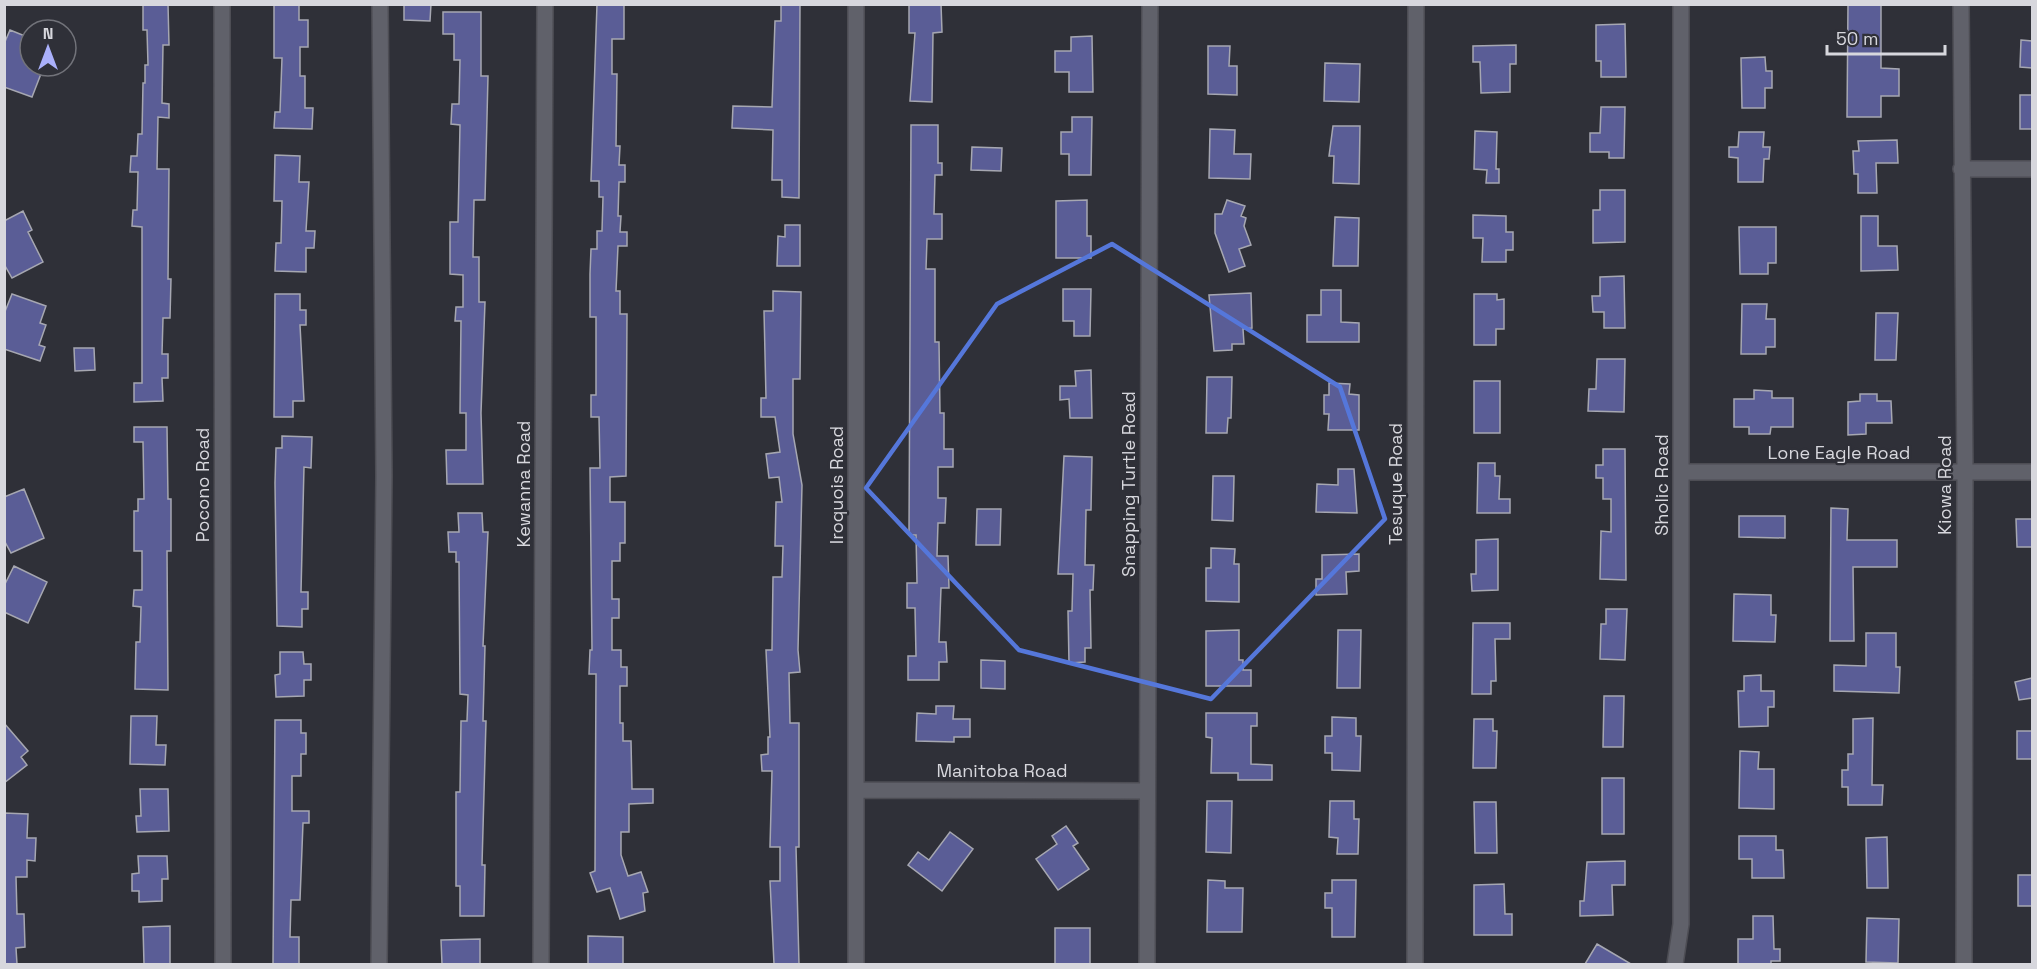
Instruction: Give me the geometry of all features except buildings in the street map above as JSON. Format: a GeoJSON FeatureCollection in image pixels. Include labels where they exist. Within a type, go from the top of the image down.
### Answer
{"type":"FeatureCollection","features":[{"type":"Feature","properties":{"kind":"street","name":"Pocono Road"},"geometry":{"type":"LineString","coordinates":[[222,4],[223,964]]}},
{"type":"Feature","properties":{"kind":"street"},"geometry":{"type":"LineString","coordinates":[[379,964],[384,476],[380,4]]}},
{"type":"Feature","properties":{"kind":"street","name":"Kewanna Road"},"geometry":{"type":"LineString","coordinates":[[541,964],[545,4]]}},
{"type":"Feature","properties":{"kind":"street","name":"Iroquois Road"},"geometry":{"type":"LineString","coordinates":[[856,4],[856,964]]}},
{"type":"Feature","properties":{"kind":"street","name":"Snapping Turtle Road"},"geometry":{"type":"LineString","coordinates":[[1147,964],[1150,4]]}},
{"type":"Feature","properties":{"kind":"street","name":"Tesuque Road"},"geometry":{"type":"LineString","coordinates":[[1415,964],[1416,4]]}},
{"type":"Feature","properties":{"kind":"street","name":"Sholic Road"},"geometry":{"type":"LineString","coordinates":[[1675,964],[1681,924],[1681,4]]}},
{"type":"Feature","properties":{"kind":"street","name":"Kiowa Road"},"geometry":{"type":"LineString","coordinates":[[1961,4],[1965,472],[1964,964]]}},
{"type":"Feature","properties":{"kind":"street"},"geometry":{"type":"LineString","coordinates":[[1961,169],[2032,169]]}},
{"type":"Feature","properties":{"kind":"street","name":"Lone Eagle Road"},"geometry":{"type":"LineString","coordinates":[[1682,472],[2032,472]]}},
{"type":"Feature","properties":{"kind":"street","name":"Manitoba Road"},"geometry":{"type":"LineString","coordinates":[[856,790],[1147,791]]}},
{"type":"Feature","properties":{"kind":"highlighted area"},"geometry":{"type":"Polygon","coordinates":[[[1112,244],[1340,387],[1385,519],[1211,699],[1019,650],[866,488],[997,304],[1112,244]]]}}]}
